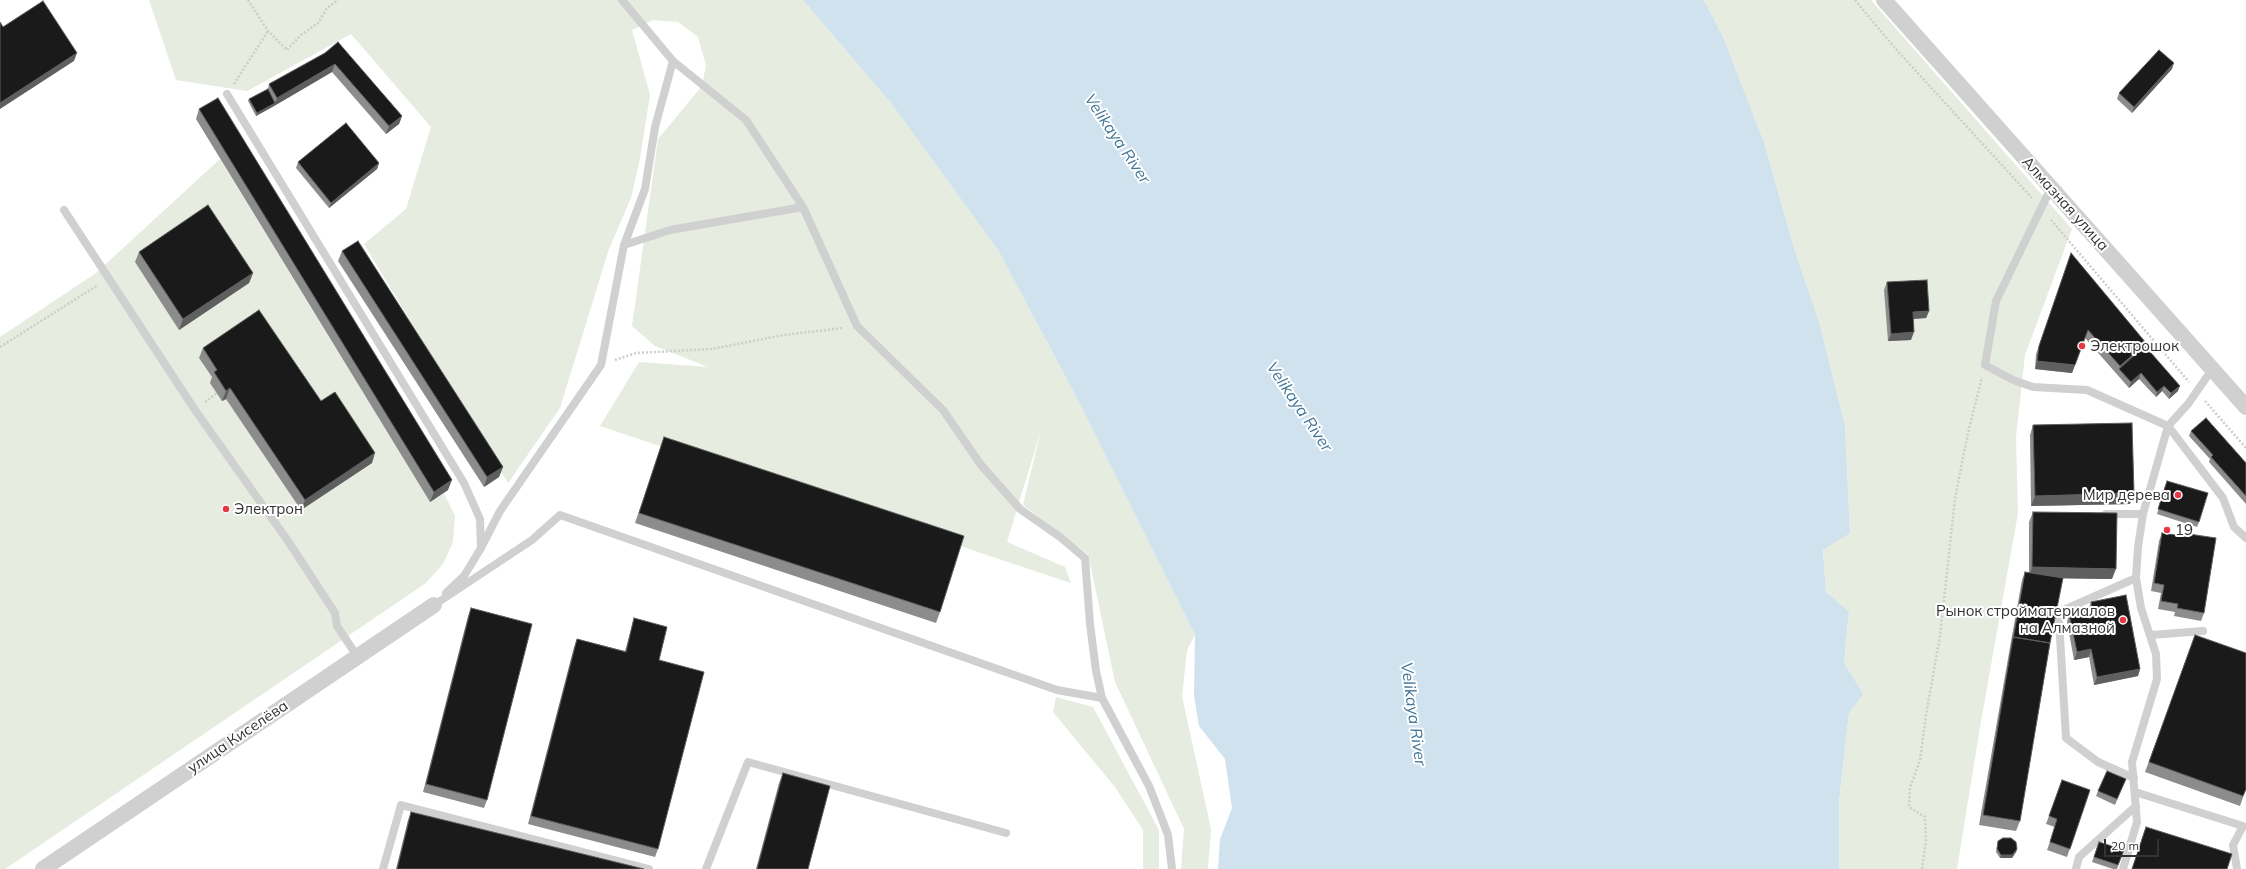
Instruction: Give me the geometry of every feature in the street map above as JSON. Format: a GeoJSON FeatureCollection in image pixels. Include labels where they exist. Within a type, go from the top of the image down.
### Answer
{"type":"FeatureCollection","features":[{"type":"Feature","properties":{"kind":"street","name":"Алмазная улица"},"geometry":{"type":"LineString","coordinates":[[1884,0],[2213,368],[2246,407]]}},
{"type":"Feature","properties":{"kind":"street","name":"улица Киселёва"},"geometry":{"type":"LineString","coordinates":[[43,869],[434,605]]}},
{"type":"Feature","properties":{"kind":"lane"},"geometry":{"type":"LineString","coordinates":[[622,0],[673,61],[746,120],[803,207],[857,326],[943,410],[981,466],[1020,509],[1060,537],[1085,558],[1090,624],[1096,671],[1102,698],[1149,786],[1168,835],[1172,869]]}},
{"type":"Feature","properties":{"kind":"lane"},"geometry":{"type":"LineString","coordinates":[[434,605],[464,576],[481,548],[500,511],[602,365],[624,245],[645,189],[655,127],[673,61]]}},
{"type":"Feature","properties":{"kind":"lane"},"geometry":{"type":"LineString","coordinates":[[227,94],[464,483],[480,519],[481,548]]}},
{"type":"Feature","properties":{"kind":"lane"},"geometry":{"type":"LineString","coordinates":[[2051,188],[1996,300],[1984,365],[2013,380],[2033,387],[2087,390],[2168,426],[2223,498],[2234,527],[2246,538]]}},
{"type":"Feature","properties":{"kind":"lane"},"geometry":{"type":"LineString","coordinates":[[624,245],[670,230],[803,207]]}},
{"type":"Feature","properties":{"kind":"lane"},"geometry":{"type":"LineString","coordinates":[[64,210],[195,410],[288,541],[335,613],[337,626],[357,656]]}},
{"type":"Feature","properties":{"kind":"lane"},"geometry":{"type":"LineString","coordinates":[[2123,869],[2137,822],[2132,762],[2157,679],[2156,654],[2141,608],[2136,578],[2138,547],[2143,514],[2168,426],[2188,404],[2213,368]]}},
{"type":"Feature","properties":{"kind":"lane"},"geometry":{"type":"LineString","coordinates":[[2098,514],[2143,514]]}},
{"type":"Feature","properties":{"kind":"lane"},"geometry":{"type":"LineString","coordinates":[[434,605],[532,540],[560,515],[1057,690],[1102,698]]}},
{"type":"Feature","properties":{"kind":"lane"},"geometry":{"type":"LineString","coordinates":[[2134,778],[2098,762],[2066,738],[2059,620],[2066,609],[2082,600],[2136,578]]}},
{"type":"Feature","properties":{"kind":"lane"},"geometry":{"type":"LineString","coordinates":[[2151,635],[2203,631]]}},
{"type":"Feature","properties":{"kind":"lane"},"geometry":{"type":"LineString","coordinates":[[706,869],[748,762],[1006,833]]}},
{"type":"Feature","properties":{"kind":"lane"},"geometry":{"type":"LineString","coordinates":[[2135,792],[2245,825],[2233,845],[2237,869]]}},
{"type":"Feature","properties":{"kind":"lane"},"geometry":{"type":"LineString","coordinates":[[383,869],[401,805],[648,869]]}},
{"type":"Feature","properties":{"kind":"lane"},"geometry":{"type":"LineString","coordinates":[[2076,869],[2079,856],[2136,806]]}},
{"type":"Feature","properties":{"kind":"path"},"geometry":{"type":"LineString","coordinates":[[248,0],[268,31],[287,50],[318,23],[327,8],[338,0]]}},
{"type":"Feature","properties":{"kind":"path"},"geometry":{"type":"LineString","coordinates":[[1854,0],[1894,47],[2036,202]]}},
{"type":"Feature","properties":{"kind":"path"},"geometry":{"type":"LineString","coordinates":[[227,94],[268,31]]}},
{"type":"Feature","properties":{"kind":"path"},"geometry":{"type":"LineString","coordinates":[[2046,214],[2192,385]]}},
{"type":"Feature","properties":{"kind":"path"},"geometry":{"type":"LineString","coordinates":[[0,347],[108,278]]}},
{"type":"Feature","properties":{"kind":"path"},"geometry":{"type":"LineString","coordinates":[[602,365],[636,353],[712,349],[784,335],[857,326]]}},
{"type":"Feature","properties":{"kind":"path"},"geometry":{"type":"LineString","coordinates":[[1922,869],[1926,842],[1925,817],[1909,806],[1910,788],[1920,760],[1926,715],[1940,636],[1955,498],[1984,365]]}},
{"type":"Feature","properties":{"kind":"path"},"geometry":{"type":"LineString","coordinates":[[2202,397],[2246,448]]}},
{"type":"Feature","properties":{"kind":"shaded area"},"geometry":{"type":"Polygon","coordinates":[[[149,0],[803,0],[891,103],[998,250],[1079,402],[1195,635],[1187,650],[1182,696],[1211,829],[1208,869],[1181,869],[1184,829],[1115,682],[1088,554],[1023,505],[1041,430],[1007,542],[1065,567],[1071,583],[600,426],[639,362],[708,367],[655,346],[632,326],[658,139],[702,86],[706,65],[698,37],[678,22],[653,20],[632,30],[650,95],[640,158],[631,198],[609,249],[560,408],[508,483],[364,244],[406,209],[431,127],[351,34],[247,91],[176,80],[149,0]]]}},
{"type":"Feature","properties":{"kind":"shaded area"},"geometry":{"type":"Polygon","coordinates":[[[1704,0],[1871,0],[2072,229],[2025,355],[2016,437],[2018,513],[1980,727],[1957,869],[1839,869],[1839,802],[1849,713],[1862,694],[1844,663],[1849,613],[1826,592],[1823,550],[1850,532],[1845,426],[1820,325],[1793,245],[1764,142],[1723,37],[1704,0]]]}},
{"type":"Feature","properties":{"kind":"shaded area","name":"Электрон"},"geometry":{"type":"Polygon","coordinates":[[[220,159],[430,502],[444,493],[455,516],[453,542],[443,564],[426,583],[5,869],[0,869],[0,337],[96,273],[220,159]]]}},
{"type":"Feature","properties":{"kind":"shaded area"},"geometry":{"type":"Polygon","coordinates":[[[1056,697],[1093,707],[1159,830],[1159,869],[1143,869],[1143,830],[1115,787],[1053,712],[1056,697]]]}},
{"type":"Feature","properties":{"kind":"water","name":"Velikaya River"},"geometry":{"type":"Polygon","coordinates":[[[803,0],[1704,0],[1723,37],[1764,142],[1793,245],[1820,325],[1845,426],[1850,533],[1823,550],[1826,592],[1849,612],[1844,663],[1863,694],[1849,713],[1839,802],[1839,869],[1218,869],[1220,839],[1232,808],[1225,759],[1199,726],[1194,695],[1195,635],[1079,402],[998,250],[891,103],[803,0]]]}},
{"type":"Feature","properties":{"kind":"building"},"geometry":{"type":"Polygon","coordinates":[[[43,1],[77,53],[0,103],[0,22],[3,27],[43,1]]]}},
{"type":"Feature","properties":{"kind":"building"},"geometry":{"type":"Polygon","coordinates":[[[338,42],[402,116],[389,126],[335,64],[277,98],[269,84],[325,53],[338,42]]]}},
{"type":"Feature","properties":{"kind":"building"},"geometry":{"type":"Polygon","coordinates":[[[2159,50],[2174,63],[2134,107],[2119,93],[2159,50]]]}},
{"type":"Feature","properties":{"kind":"building"},"geometry":{"type":"Polygon","coordinates":[[[268,89],[275,103],[257,113],[249,99],[268,89]]]}},
{"type":"Feature","properties":{"kind":"building"},"geometry":{"type":"Polygon","coordinates":[[[218,98],[452,480],[434,492],[199,109],[218,98]]]}},
{"type":"Feature","properties":{"kind":"building"},"geometry":{"type":"Polygon","coordinates":[[[346,123],[379,163],[331,203],[298,162],[346,123]]]}},
{"type":"Feature","properties":{"kind":"building"},"geometry":{"type":"Polygon","coordinates":[[[208,205],[253,273],[183,319],[139,252],[208,205]]]}},
{"type":"Feature","properties":{"kind":"building"},"geometry":{"type":"Polygon","coordinates":[[[358,241],[503,467],[487,477],[342,251],[358,241]]]}},
{"type":"Feature","properties":{"kind":"building"},"geometry":{"type":"Polygon","coordinates":[[[2071,253],[2146,343],[2120,366],[2088,330],[2075,365],[2037,361],[2039,346],[2071,253]]]}},
{"type":"Feature","properties":{"kind":"building"},"geometry":{"type":"Polygon","coordinates":[[[1927,280],[1929,311],[1913,312],[1914,332],[1891,334],[1887,282],[1927,280]]]}},
{"type":"Feature","properties":{"kind":"building","name":"Электрон"},"geometry":{"type":"Polygon","coordinates":[[[259,310],[321,401],[335,392],[375,453],[305,500],[230,388],[226,391],[214,372],[217,370],[203,348],[259,310]]]}},
{"type":"Feature","properties":{"kind":"building"},"geometry":{"type":"Polygon","coordinates":[[[2145,346],[2180,386],[2171,393],[2164,386],[2157,392],[2141,373],[2131,382],[2119,369],[2145,346]]]}},
{"type":"Feature","properties":{"kind":"building"},"geometry":{"type":"Polygon","coordinates":[[[2206,418],[2246,463],[2246,496],[2211,457],[2213,455],[2191,431],[2206,418]]]}},
{"type":"Feature","properties":{"kind":"building"},"geometry":{"type":"Polygon","coordinates":[[[2132,423],[2134,493],[2035,496],[2033,425],[2132,423]]]}},
{"type":"Feature","properties":{"kind":"building"},"geometry":{"type":"Polygon","coordinates":[[[664,437],[964,536],[940,612],[639,513],[664,437]]]}},
{"type":"Feature","properties":{"kind":"building"},"geometry":{"type":"Polygon","coordinates":[[[2167,481],[2208,493],[2199,522],[2158,509],[2167,481]]]}},
{"type":"Feature","properties":{"kind":"building"},"geometry":{"type":"Polygon","coordinates":[[[2033,512],[2117,513],[2116,569],[2032,567],[2033,512]]]}},
{"type":"Feature","properties":{"kind":"building"},"geometry":{"type":"Polygon","coordinates":[[[2162,533],[2189,537],[2189,534],[2216,538],[2204,613],[2177,608],[2178,604],[2161,601],[2164,585],[2154,583],[2162,533]]]}},
{"type":"Feature","properties":{"kind":"building"},"geometry":{"type":"Polygon","coordinates":[[[2025,572],[2063,578],[2050,643],[2013,637],[2025,572]]]}},
{"type":"Feature","properties":{"kind":"building"},"geometry":{"type":"Polygon","coordinates":[[[2126,595],[2140,669],[2097,677],[2091,649],[2077,652],[2069,614],[2092,610],[2091,602],[2126,595]]]}},
{"type":"Feature","properties":{"kind":"building"},"geometry":{"type":"Polygon","coordinates":[[[471,608],[532,624],[487,800],[426,784],[471,608]]]}},
{"type":"Feature","properties":{"kind":"building"},"geometry":{"type":"Polygon","coordinates":[[[634,618],[667,627],[659,660],[704,672],[658,849],[531,816],[577,639],[626,652],[634,618]]]}},
{"type":"Feature","properties":{"kind":"building"},"geometry":{"type":"Polygon","coordinates":[[[2195,635],[2246,653],[2246,789],[2243,796],[2149,762],[2195,635]]]}},
{"type":"Feature","properties":{"kind":"building"},"geometry":{"type":"Polygon","coordinates":[[[2013,637],[2050,643],[2020,821],[1983,815],[2013,637]]]}},
{"type":"Feature","properties":{"kind":"building"},"geometry":{"type":"Polygon","coordinates":[[[2107,771],[2126,779],[2117,799],[2098,791],[2107,771]]]}},
{"type":"Feature","properties":{"kind":"building"},"geometry":{"type":"Polygon","coordinates":[[[783,773],[830,786],[808,869],[757,869],[783,773]]]}},
{"type":"Feature","properties":{"kind":"building"},"geometry":{"type":"Polygon","coordinates":[[[2062,780],[2090,790],[2070,849],[2050,842],[2057,819],[2049,816],[2062,780]]]}},
{"type":"Feature","properties":{"kind":"building"},"geometry":{"type":"Polygon","coordinates":[[[411,812],[644,869],[397,869],[411,812]]]}},
{"type":"Feature","properties":{"kind":"building"},"geometry":{"type":"Polygon","coordinates":[[[2146,827],[2232,854],[2227,869],[2132,869],[2146,827]]]}},
{"type":"Feature","properties":{"kind":"building"},"geometry":{"type":"Polygon","coordinates":[[[2003,838],[2011,838],[2016,842],[2017,849],[2012,855],[2001,855],[1997,849],[1998,841],[2003,838]]]}},
{"type":"Feature","properties":{"kind":"building"},"geometry":{"type":"Polygon","coordinates":[[[2099,842],[2124,850],[2118,865],[2094,857],[2099,842]]]}},
{"type":"Feature","properties":{"kind":"place","name":"Электрошок"},"geometry":{"type":"Point","coordinates":[2082,346]}},
{"type":"Feature","properties":{"kind":"place","name":"Мир дерева"},"geometry":{"type":"Point","coordinates":[2178,495]}},
{"type":"Feature","properties":{"kind":"place","name":"Электрон"},"geometry":{"type":"Point","coordinates":[226,509]}},
{"type":"Feature","properties":{"kind":"place","name":"19"},"geometry":{"type":"Point","coordinates":[2167,530]}},
{"type":"Feature","properties":{"kind":"place","name":"Рынок стройматериалов на Алмазной"},"geometry":{"type":"Point","coordinates":[2123,620]}}]}
